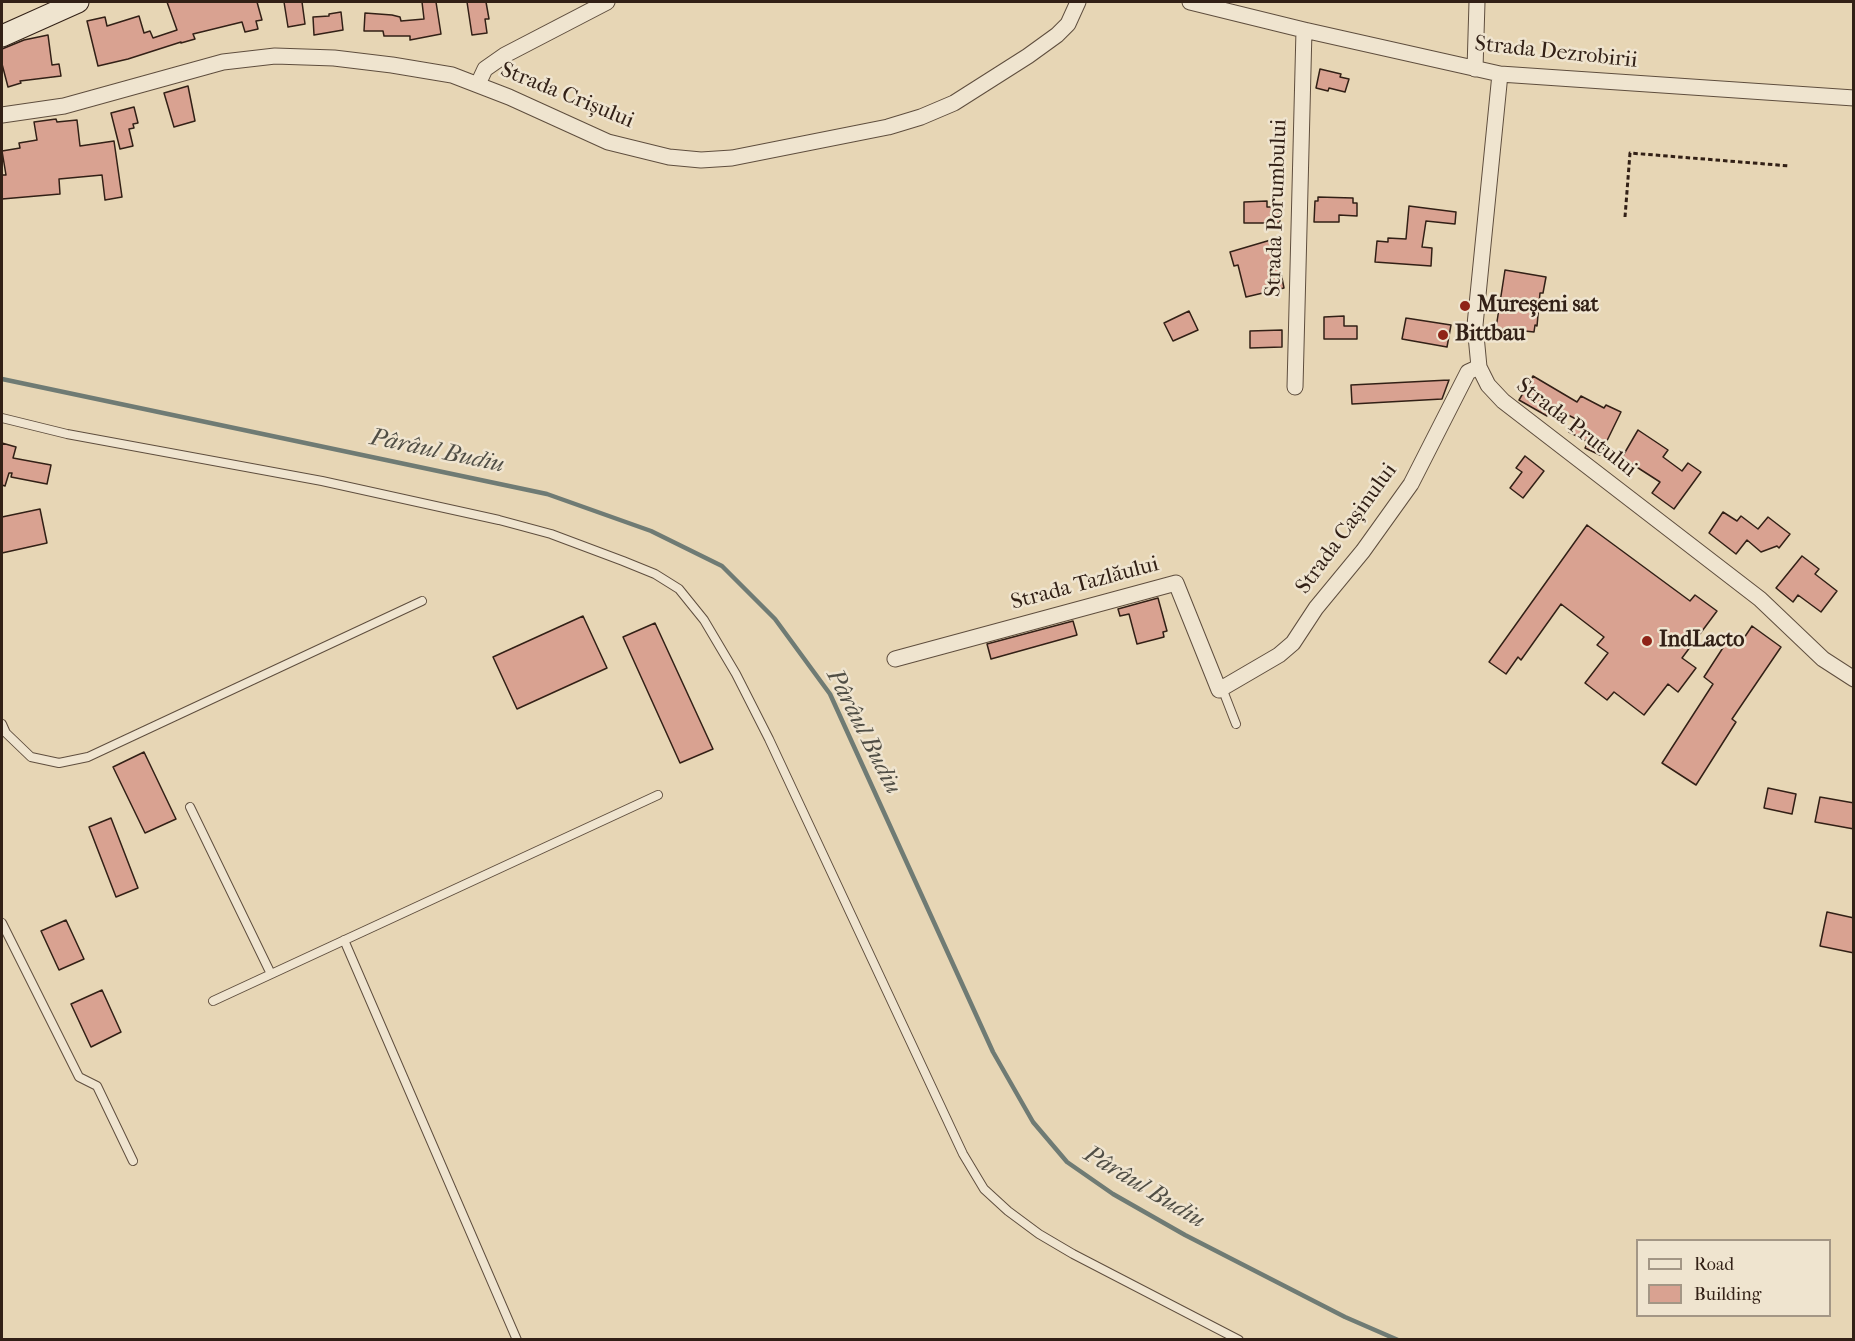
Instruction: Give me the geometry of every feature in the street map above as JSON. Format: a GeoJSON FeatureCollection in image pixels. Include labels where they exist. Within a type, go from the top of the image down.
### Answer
{"type":"FeatureCollection","features":[{"type":"Feature","properties":{"kind":"main road"},"geometry":{"type":"LineString","coordinates":[[2,36],[78,2]]}},
{"type":"Feature","properties":{"kind":"street"},"geometry":{"type":"LineString","coordinates":[[478,84],[485,69],[505,55],[607,2]]}},
{"type":"Feature","properties":{"kind":"street","name":"Strada Crișului"},"geometry":{"type":"LineString","coordinates":[[2,115],[64,106],[223,62],[275,56],[334,58],[452,75],[478,84],[608,142],[669,157],[701,160],[732,158],[888,127],[921,117],[954,103],[1057,35],[1068,24],[1078,2]]}},
{"type":"Feature","properties":{"kind":"street","name":"Strada Dezrobirii"},"geometry":{"type":"LineString","coordinates":[[1190,2],[1500,74],[1854,98]]}},
{"type":"Feature","properties":{"kind":"street"},"geometry":{"type":"LineString","coordinates":[[1475,69],[1477,2]]}},
{"type":"Feature","properties":{"kind":"street","name":"Strada Porumbului"},"geometry":{"type":"LineString","coordinates":[[1295,387],[1304,30]]}},
{"type":"Feature","properties":{"kind":"street","name":"Strada Prutului"},"geometry":{"type":"LineString","coordinates":[[1500,74],[1475,325],[1479,367],[1488,385],[1503,401],[1760,600],[1823,659],[1854,679]]}},
{"type":"Feature","properties":{"kind":"street","name":"Strada Cașinului"},"geometry":{"type":"LineString","coordinates":[[1221,689],[1279,655],[1293,643],[1316,608],[1363,552],[1411,484],[1468,372],[1479,367]]}},
{"type":"Feature","properties":{"kind":"street","name":"Strada Tazlăului"},"geometry":{"type":"LineString","coordinates":[[895,659],[1176,583],[1221,689]]}},
{"type":"Feature","properties":{"kind":"lane"},"geometry":{"type":"LineString","coordinates":[[2,418],[67,434],[322,481],[500,520],[551,534],[623,561],[655,574],[679,589],[704,620],[736,674],[963,1154],[984,1189],[1008,1211],[1073,1254],[1239,1340]]}},
{"type":"Feature","properties":{"kind":"lane"},"geometry":{"type":"LineString","coordinates":[[2,724],[6,733],[31,757],[59,763],[88,757],[422,601]]}},
{"type":"Feature","properties":{"kind":"lane"},"geometry":{"type":"LineString","coordinates":[[1221,689],[1236,724]]}},
{"type":"Feature","properties":{"kind":"lane"},"geometry":{"type":"LineString","coordinates":[[213,1001],[658,795]]}},
{"type":"Feature","properties":{"kind":"lane"},"geometry":{"type":"LineString","coordinates":[[190,807],[271,974]]}},
{"type":"Feature","properties":{"kind":"lane"},"geometry":{"type":"LineString","coordinates":[[2,923],[79,1077],[96,1086],[133,1161]]}},
{"type":"Feature","properties":{"kind":"lane"},"geometry":{"type":"LineString","coordinates":[[344,940],[518,1340]]}},
{"type":"Feature","properties":{"kind":"path"},"geometry":{"type":"LineString","coordinates":[[1625,217],[1630,153],[1790,166]]}},
{"type":"Feature","properties":{"kind":"building"},"geometry":{"type":"Polygon","coordinates":[[[167,2],[257,2],[262,20],[256,21],[258,29],[245,32],[242,22],[193,34],[195,39],[98,66],[87,21],[105,17],[107,26],[139,16],[144,33],[150,31],[153,38],[177,30],[167,2]]]}},
{"type":"Feature","properties":{"kind":"building"},"geometry":{"type":"Polygon","coordinates":[[[284,2],[302,2],[305,24],[288,27],[284,2]]]}},
{"type":"Feature","properties":{"kind":"building"},"geometry":{"type":"Polygon","coordinates":[[[422,2],[436,2],[441,34],[410,40],[410,36],[384,36],[383,31],[364,31],[365,13],[392,15],[400,17],[401,21],[424,19],[422,2]]]}},
{"type":"Feature","properties":{"kind":"building"},"geometry":{"type":"Polygon","coordinates":[[[467,2],[486,2],[489,19],[485,19],[487,33],[472,35],[467,2]]]}},
{"type":"Feature","properties":{"kind":"building"},"geometry":{"type":"Polygon","coordinates":[[[341,12],[343,30],[314,35],[313,17],[329,16],[329,14],[341,12]]]}},
{"type":"Feature","properties":{"kind":"building"},"geometry":{"type":"Polygon","coordinates":[[[48,35],[52,65],[59,64],[61,76],[20,81],[21,83],[8,87],[2,64],[2,49],[24,40],[48,35]]]}},
{"type":"Feature","properties":{"kind":"building"},"geometry":{"type":"Polygon","coordinates":[[[1320,69],[1341,74],[1340,77],[1349,79],[1345,92],[1316,88],[1320,69]]]}},
{"type":"Feature","properties":{"kind":"building"},"geometry":{"type":"Polygon","coordinates":[[[188,86],[195,121],[174,127],[164,93],[188,86]]]}},
{"type":"Feature","properties":{"kind":"building"},"geometry":{"type":"Polygon","coordinates":[[[134,107],[138,123],[133,124],[134,128],[129,129],[133,146],[120,149],[111,113],[134,107]]]}},
{"type":"Feature","properties":{"kind":"building"},"geometry":{"type":"Polygon","coordinates":[[[56,119],[57,122],[77,120],[80,146],[114,141],[122,197],[105,200],[102,175],[59,179],[60,194],[2,199],[2,175],[6,175],[2,151],[20,148],[19,143],[37,140],[34,122],[56,119]]]}},
{"type":"Feature","properties":{"kind":"building"},"geometry":{"type":"Polygon","coordinates":[[[1318,197],[1353,198],[1353,203],[1357,203],[1357,216],[1339,215],[1339,222],[1314,222],[1315,201],[1318,201],[1318,197]]]}},
{"type":"Feature","properties":{"kind":"building"},"geometry":{"type":"Polygon","coordinates":[[[1267,201],[1267,207],[1279,207],[1280,223],[1244,223],[1244,202],[1267,201]]]}},
{"type":"Feature","properties":{"kind":"building"},"geometry":{"type":"Polygon","coordinates":[[[1409,206],[1456,212],[1455,224],[1426,221],[1422,247],[1432,248],[1431,266],[1375,262],[1377,241],[1388,242],[1388,238],[1406,239],[1409,206]]]}},
{"type":"Feature","properties":{"kind":"building"},"geometry":{"type":"Polygon","coordinates":[[[1274,239],[1284,288],[1246,297],[1238,265],[1234,266],[1230,252],[1274,239]]]}},
{"type":"Feature","properties":{"kind":"building"},"geometry":{"type":"Polygon","coordinates":[[[1505,270],[1546,277],[1543,293],[1540,293],[1537,326],[1535,325],[1534,332],[1496,328],[1505,270]]]}},
{"type":"Feature","properties":{"kind":"building"},"geometry":{"type":"Polygon","coordinates":[[[1189,311],[1198,330],[1173,341],[1164,323],[1189,311]]]}},
{"type":"Feature","properties":{"kind":"building"},"geometry":{"type":"Polygon","coordinates":[[[1344,316],[1344,326],[1357,326],[1357,339],[1324,339],[1324,317],[1344,316]]]}},
{"type":"Feature","properties":{"kind":"building"},"geometry":{"type":"Polygon","coordinates":[[[1406,318],[1451,325],[1447,347],[1402,339],[1406,318]]]}},
{"type":"Feature","properties":{"kind":"building"},"geometry":{"type":"Polygon","coordinates":[[[1282,330],[1282,347],[1250,348],[1250,331],[1282,330]]]}},
{"type":"Feature","properties":{"kind":"building"},"geometry":{"type":"Polygon","coordinates":[[[1533,376],[1577,402],[1581,396],[1604,408],[1606,405],[1621,412],[1600,455],[1585,448],[1588,442],[1569,432],[1576,419],[1552,407],[1547,416],[1519,400],[1533,376]]]}},
{"type":"Feature","properties":{"kind":"building"},"geometry":{"type":"Polygon","coordinates":[[[1449,380],[1442,399],[1352,404],[1351,385],[1449,380]]]}},
{"type":"Feature","properties":{"kind":"building"},"geometry":{"type":"Polygon","coordinates":[[[1638,430],[1668,450],[1663,457],[1682,471],[1688,463],[1701,472],[1674,509],[1652,493],[1660,482],[1632,464],[1627,472],[1617,466],[1638,430]]]}},
{"type":"Feature","properties":{"kind":"building"},"geometry":{"type":"Polygon","coordinates":[[[2,443],[16,447],[13,458],[51,465],[47,484],[11,477],[12,473],[9,473],[5,486],[2,485],[2,443]]]}},
{"type":"Feature","properties":{"kind":"building"},"geometry":{"type":"Polygon","coordinates":[[[1525,456],[1544,471],[1523,498],[1510,488],[1522,472],[1516,468],[1525,456]]]}},
{"type":"Feature","properties":{"kind":"building"},"geometry":{"type":"Polygon","coordinates":[[[40,509],[47,543],[2,553],[2,517],[40,509]]]}},
{"type":"Feature","properties":{"kind":"building"},"geometry":{"type":"Polygon","coordinates":[[[1723,512],[1737,521],[1741,516],[1758,529],[1768,517],[1790,534],[1779,548],[1777,546],[1761,552],[1747,540],[1736,554],[1709,533],[1723,512]]]}},
{"type":"Feature","properties":{"kind":"building","name":"IndLacto"},"geometry":{"type":"Polygon","coordinates":[[[1587,525],[1690,601],[1695,595],[1717,611],[1682,658],[1696,668],[1678,692],[1668,684],[1644,715],[1614,692],[1607,700],[1585,683],[1608,653],[1597,645],[1604,637],[1561,604],[1521,660],[1518,657],[1506,674],[1489,662],[1587,525]]]}},
{"type":"Feature","properties":{"kind":"building"},"geometry":{"type":"Polygon","coordinates":[[[1802,556],[1819,569],[1815,574],[1837,591],[1821,612],[1798,595],[1793,602],[1776,588],[1802,556]]]}},
{"type":"Feature","properties":{"kind":"building"},"geometry":{"type":"Polygon","coordinates":[[[1158,598],[1167,631],[1163,632],[1164,637],[1137,644],[1129,614],[1120,616],[1118,609],[1158,598]]]}},
{"type":"Feature","properties":{"kind":"building"},"geometry":{"type":"Polygon","coordinates":[[[583,616],[607,668],[517,709],[493,657],[583,616]]]}},
{"type":"Feature","properties":{"kind":"building"},"geometry":{"type":"Polygon","coordinates":[[[1073,621],[1077,635],[991,659],[987,644],[1073,621]]]}},
{"type":"Feature","properties":{"kind":"building"},"geometry":{"type":"Polygon","coordinates":[[[655,623],[713,749],[680,763],[623,637],[655,623]]]}},
{"type":"Feature","properties":{"kind":"building"},"geometry":{"type":"Polygon","coordinates":[[[1752,626],[1781,647],[1732,719],[1736,722],[1696,785],[1662,763],[1713,684],[1704,677],[1728,640],[1738,647],[1752,626]]]}},
{"type":"Feature","properties":{"kind":"building"},"geometry":{"type":"Polygon","coordinates":[[[144,752],[176,819],[145,833],[113,767],[144,752]]]}},
{"type":"Feature","properties":{"kind":"building"},"geometry":{"type":"Polygon","coordinates":[[[1768,788],[1796,794],[1792,814],[1764,808],[1768,788]]]}},
{"type":"Feature","properties":{"kind":"building"},"geometry":{"type":"Polygon","coordinates":[[[1820,797],[1854,803],[1854,829],[1815,822],[1820,797]]]}},
{"type":"Feature","properties":{"kind":"building"},"geometry":{"type":"Polygon","coordinates":[[[111,818],[138,888],[116,897],[89,827],[111,818]]]}},
{"type":"Feature","properties":{"kind":"building"},"geometry":{"type":"Polygon","coordinates":[[[1827,912],[1854,918],[1854,953],[1820,946],[1827,912]]]}},
{"type":"Feature","properties":{"kind":"building"},"geometry":{"type":"Polygon","coordinates":[[[66,920],[84,959],[59,970],[41,931],[66,920]]]}},
{"type":"Feature","properties":{"kind":"building"},"geometry":{"type":"Polygon","coordinates":[[[102,990],[121,1032],[91,1047],[71,1004],[102,990]]]}},
{"type":"Feature","properties":{"kind":"waterway","name":"Pârâul Budiu"},"geometry":{"type":"LineString","coordinates":[[2,379],[547,494],[651,531],[722,566],[775,619],[830,694],[993,1052],[1033,1122],[1067,1162],[1113,1194],[1185,1235],[1345,1317],[1398,1340]]}},
{"type":"Feature","properties":{"kind":"place","name":"Mureșeni sat"},"geometry":{"type":"Point","coordinates":[1465,306]}},
{"type":"Feature","properties":{"kind":"place","name":"Bittbau"},"geometry":{"type":"Point","coordinates":[1443,335]}},
{"type":"Feature","properties":{"kind":"place","name":"IndLacto"},"geometry":{"type":"Point","coordinates":[1647,641]}}]}
